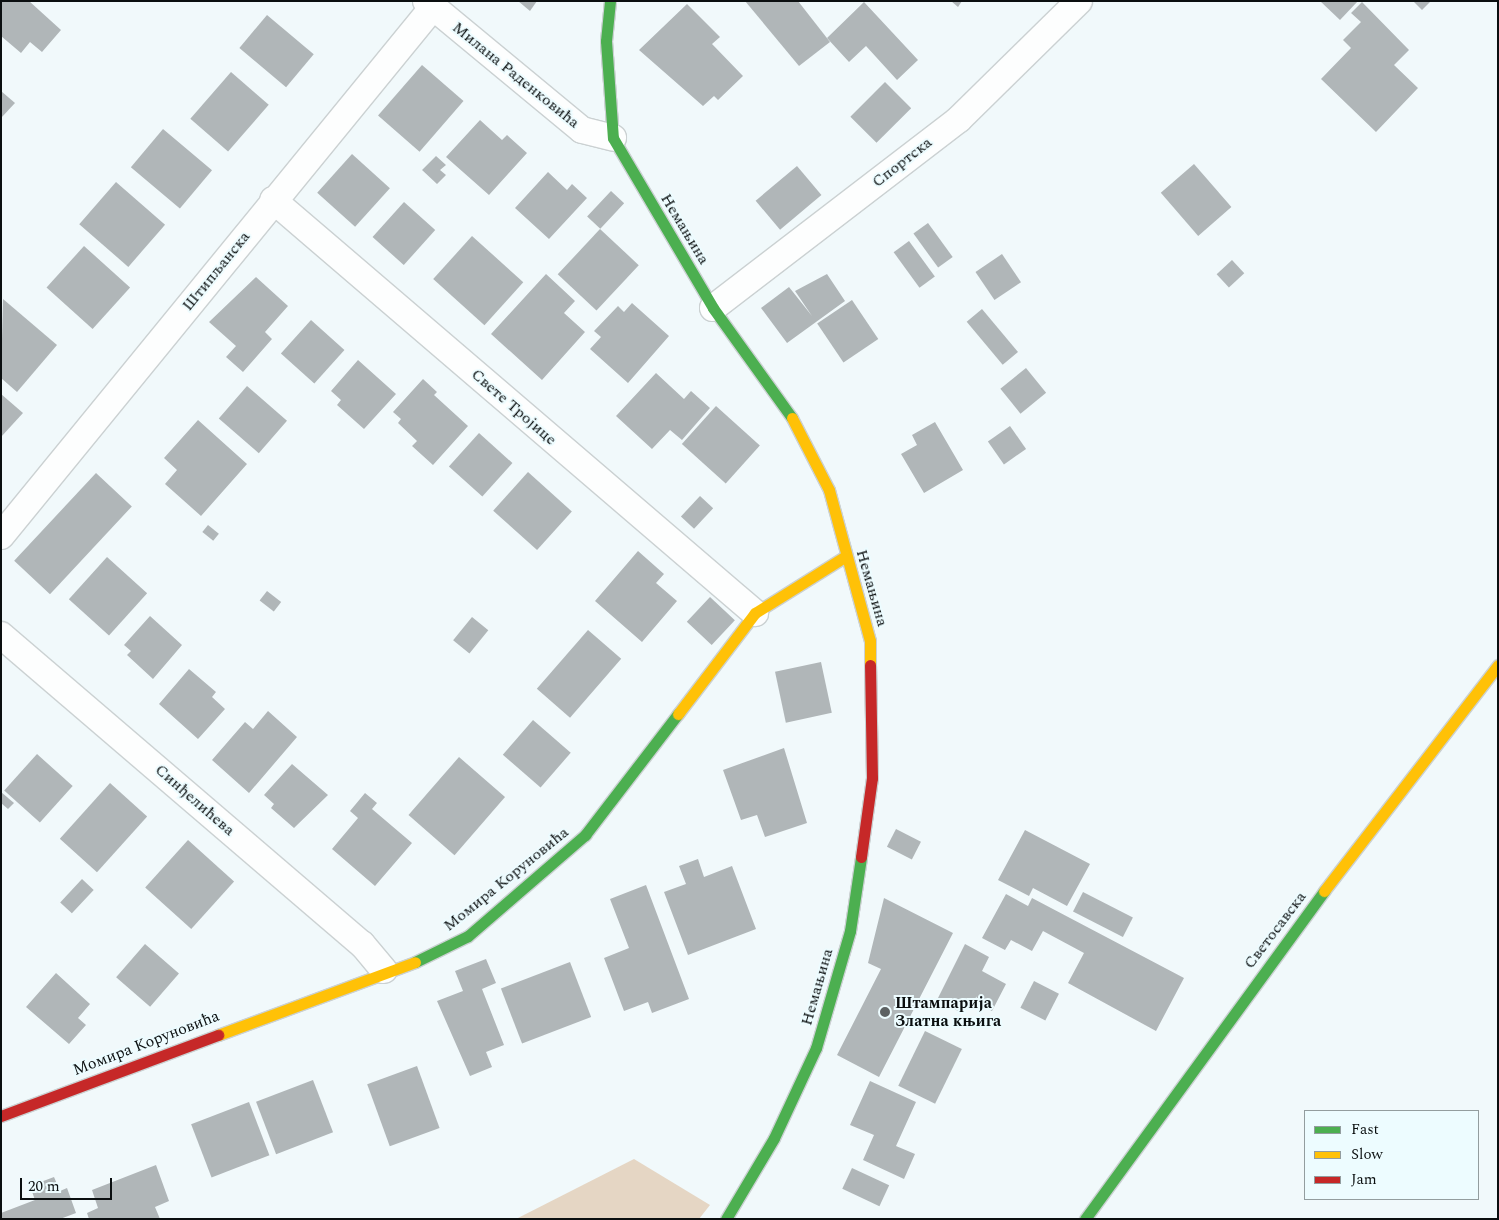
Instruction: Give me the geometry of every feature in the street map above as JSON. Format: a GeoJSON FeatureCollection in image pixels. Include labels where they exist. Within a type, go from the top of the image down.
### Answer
{"type":"FeatureCollection","features":[{"type":"Feature","properties":{"kind":"street","name":"Немањина"},"geometry":{"type":"LineString","coordinates":[[610,1],[606,41],[613,138],[713,308],[793,419],[829,490],[870,641],[872,778],[850,931],[816,1048],[774,1138],[726,1219]]}},
{"type":"Feature","properties":{"kind":"street","name":"Спортска"},"geometry":{"type":"LineString","coordinates":[[713,308],[959,119],[1079,1]]}},
{"type":"Feature","properties":{"kind":"street","name":"Милана Раденковића"},"geometry":{"type":"LineString","coordinates":[[429,4],[582,130],[613,138]]}},
{"type":"Feature","properties":{"kind":"street","name":"Штипљанска"},"geometry":{"type":"LineString","coordinates":[[1,536],[429,4]]}},
{"type":"Feature","properties":{"kind":"street","name":"Свете Тројице"},"geometry":{"type":"LineString","coordinates":[[273,200],[755,613]]}},
{"type":"Feature","properties":{"kind":"street","name":"Момира Коруновића"},"geometry":{"type":"LineString","coordinates":[[1,1116],[384,970],[437,954],[468,936],[585,835],[755,613],[810,574],[846,556]]}},
{"type":"Feature","properties":{"kind":"street","name":"Синђелићева"},"geometry":{"type":"LineString","coordinates":[[1,634],[362,944],[384,970]]}},
{"type":"Feature","properties":{"kind":"street","name":"Светосавска"},"geometry":{"type":"LineString","coordinates":[[1085,1219],[1291,934],[1498,665]]}},
{"type":"Feature","properties":{"kind":"shaded area"},"geometry":{"type":"Polygon","coordinates":[[[634,1159],[710,1205],[699,1219],[516,1219],[634,1159]]]}},
{"type":"Feature","properties":{"kind":"building"},"geometry":{"type":"Polygon","coordinates":[[[1,1],[29,1],[61,30],[42,52],[30,42],[21,53],[1,36],[1,1]]]}},
{"type":"Feature","properties":{"kind":"building"},"geometry":{"type":"Polygon","coordinates":[[[518,1],[537,1],[530,11],[518,1]]]}},
{"type":"Feature","properties":{"kind":"building"},"geometry":{"type":"Polygon","coordinates":[[[745,1],[798,1],[830,42],[799,66],[745,1]]]}},
{"type":"Feature","properties":{"kind":"building"},"geometry":{"type":"Polygon","coordinates":[[[951,1],[962,1],[958,7],[951,1]]]}},
{"type":"Feature","properties":{"kind":"building"},"geometry":{"type":"Polygon","coordinates":[[[1320,1],[1358,1],[1340,20],[1320,1]]]}},
{"type":"Feature","properties":{"kind":"building"},"geometry":{"type":"Polygon","coordinates":[[[1413,1],[1431,1],[1422,10],[1413,1]]]}},
{"type":"Feature","properties":{"kind":"building"},"geometry":{"type":"Polygon","coordinates":[[[864,2],[918,60],[897,80],[866,46],[849,62],[827,38],[864,2]]]}},
{"type":"Feature","properties":{"kind":"building"},"geometry":{"type":"Polygon","coordinates":[[[1362,2],[1409,50],[1394,65],[1418,88],[1376,132],[1321,79],[1351,48],[1343,40],[1361,22],[1351,13],[1362,2]]]}},
{"type":"Feature","properties":{"kind":"building"},"geometry":{"type":"Polygon","coordinates":[[[687,4],[720,37],[712,44],[743,76],[718,100],[714,96],[703,106],[639,50],[687,4]]]}},
{"type":"Feature","properties":{"kind":"building"},"geometry":{"type":"Polygon","coordinates":[[[267,15],[314,54],[286,87],[239,48],[267,15]]]}},
{"type":"Feature","properties":{"kind":"building"},"geometry":{"type":"Polygon","coordinates":[[[422,65],[464,101],[420,152],[378,116],[422,65]]]}},
{"type":"Feature","properties":{"kind":"building"},"geometry":{"type":"Polygon","coordinates":[[[231,72],[269,105],[228,152],[190,119],[231,72]]]}},
{"type":"Feature","properties":{"kind":"building"},"geometry":{"type":"Polygon","coordinates":[[[885,82],[911,108],[877,143],[850,117],[885,82]]]}},
{"type":"Feature","properties":{"kind":"building"},"geometry":{"type":"Polygon","coordinates":[[[1,91],[15,103],[1,118],[1,91]]]}},
{"type":"Feature","properties":{"kind":"building"},"geometry":{"type":"Polygon","coordinates":[[[480,120],[502,140],[507,135],[527,153],[489,195],[446,157],[480,120]]]}},
{"type":"Feature","properties":{"kind":"building"},"geometry":{"type":"Polygon","coordinates":[[[163,129],[212,170],[180,208],[131,167],[163,129]]]}},
{"type":"Feature","properties":{"kind":"building"},"geometry":{"type":"Polygon","coordinates":[[[352,154],[390,188],[355,227],[317,193],[352,154]]]}},
{"type":"Feature","properties":{"kind":"building"},"geometry":{"type":"Polygon","coordinates":[[[436,156],[446,165],[440,170],[446,175],[437,184],[422,170],[436,156]]]}},
{"type":"Feature","properties":{"kind":"building"},"geometry":{"type":"Polygon","coordinates":[[[1194,164],[1231,207],[1198,236],[1161,193],[1194,164]]]}},
{"type":"Feature","properties":{"kind":"building"},"geometry":{"type":"Polygon","coordinates":[[[797,166],[821,195],[780,230],[756,201],[797,166]]]}},
{"type":"Feature","properties":{"kind":"building"},"geometry":{"type":"Polygon","coordinates":[[[548,172],[567,190],[572,184],[587,198],[549,239],[515,208],[548,172]]]}},
{"type":"Feature","properties":{"kind":"building"},"geometry":{"type":"Polygon","coordinates":[[[116,182],[165,225],[128,267],[79,224],[116,182]]]}},
{"type":"Feature","properties":{"kind":"building"},"geometry":{"type":"Polygon","coordinates":[[[611,191],[624,203],[600,229],[587,217],[611,191]]]}},
{"type":"Feature","properties":{"kind":"building"},"geometry":{"type":"Polygon","coordinates":[[[404,202],[435,230],[404,265],[373,237],[404,202]]]}},
{"type":"Feature","properties":{"kind":"building"},"geometry":{"type":"Polygon","coordinates":[[[928,223],[953,257],[938,268],[913,234],[928,223]]]}},
{"type":"Feature","properties":{"kind":"building"},"geometry":{"type":"Polygon","coordinates":[[[600,229],[639,265],[596,310],[558,274],[600,229]]]}},
{"type":"Feature","properties":{"kind":"building"},"geometry":{"type":"Polygon","coordinates":[[[472,236],[523,282],[484,325],[433,279],[472,236]]]}},
{"type":"Feature","properties":{"kind":"building"},"geometry":{"type":"Polygon","coordinates":[[[909,241],[935,277],[919,288],[894,252],[909,241]]]}},
{"type":"Feature","properties":{"kind":"building"},"geometry":{"type":"Polygon","coordinates":[[[84,246],[130,287],[93,329],[47,288],[84,246]]]}},
{"type":"Feature","properties":{"kind":"building"},"geometry":{"type":"Polygon","coordinates":[[[1002,254],[1021,282],[994,300],[975,272],[1002,254]]]}},
{"type":"Feature","properties":{"kind":"building"},"geometry":{"type":"Polygon","coordinates":[[[1232,260],[1244,273],[1229,287],[1217,274],[1232,260]]]}},
{"type":"Feature","properties":{"kind":"building"},"geometry":{"type":"Polygon","coordinates":[[[546,274],[575,301],[564,313],[585,332],[542,380],[491,334],[546,274]]]}},
{"type":"Feature","properties":{"kind":"building"},"geometry":{"type":"Polygon","coordinates":[[[827,274],[845,301],[787,343],[761,308],[789,287],[812,316],[795,291],[827,274]]]}},
{"type":"Feature","properties":{"kind":"building"},"geometry":{"type":"Polygon","coordinates":[[[256,277],[288,306],[265,332],[272,339],[243,372],[226,357],[236,346],[209,322],[256,277]]]}},
{"type":"Feature","properties":{"kind":"building"},"geometry":{"type":"Polygon","coordinates":[[[3,299],[57,345],[17,392],[1,378],[3,299]]]}},
{"type":"Feature","properties":{"kind":"building"},"geometry":{"type":"Polygon","coordinates":[[[852,300],[878,339],[843,362],[817,323],[852,300]]]}},
{"type":"Feature","properties":{"kind":"building"},"geometry":{"type":"Polygon","coordinates":[[[632,303],[669,336],[628,383],[590,349],[601,337],[594,331],[618,306],[624,312],[632,303]]]}},
{"type":"Feature","properties":{"kind":"building"},"geometry":{"type":"Polygon","coordinates":[[[982,309],[1018,352],[1003,365],[967,322],[982,309]]]}},
{"type":"Feature","properties":{"kind":"building"},"geometry":{"type":"Polygon","coordinates":[[[311,320],[344,350],[314,384],[281,353],[311,320]]]}},
{"type":"Feature","properties":{"kind":"building"},"geometry":{"type":"Polygon","coordinates":[[[358,360],[396,394],[364,429],[337,405],[341,400],[331,391],[358,360]]]}},
{"type":"Feature","properties":{"kind":"building"},"geometry":{"type":"Polygon","coordinates":[[[1026,368],[1046,393],[1020,414],[1000,389],[1026,368]]]}},
{"type":"Feature","properties":{"kind":"building"},"geometry":{"type":"Polygon","coordinates":[[[656,373],[684,399],[691,391],[710,408],[682,440],[670,430],[652,449],[616,416],[656,373]]]}},
{"type":"Feature","properties":{"kind":"building"},"geometry":{"type":"Polygon","coordinates":[[[423,379],[437,392],[434,395],[468,426],[433,465],[412,446],[417,441],[398,423],[401,419],[393,412],[423,379]]]}},
{"type":"Feature","properties":{"kind":"building"},"geometry":{"type":"Polygon","coordinates":[[[247,386],[287,421],[259,453],[219,418],[247,386]]]}},
{"type":"Feature","properties":{"kind":"building"},"geometry":{"type":"Polygon","coordinates":[[[1,394],[23,413],[1,437],[1,394]]]}},
{"type":"Feature","properties":{"kind":"building"},"geometry":{"type":"Polygon","coordinates":[[[716,406],[760,445],[726,483],[682,444],[716,406]]]}},
{"type":"Feature","properties":{"kind":"building"},"geometry":{"type":"Polygon","coordinates":[[[198,420],[247,464],[201,516],[165,484],[177,470],[164,458],[198,420]]]}},
{"type":"Feature","properties":{"kind":"building"},"geometry":{"type":"Polygon","coordinates":[[[935,422],[963,470],[924,493],[901,454],[917,445],[912,435],[935,422]]]}},
{"type":"Feature","properties":{"kind":"building"},"geometry":{"type":"Polygon","coordinates":[[[1010,426],[1026,449],[1004,464],[988,441],[1010,426]]]}},
{"type":"Feature","properties":{"kind":"building"},"geometry":{"type":"Polygon","coordinates":[[[479,433],[512,463],[482,497],[449,466],[479,433]]]}},
{"type":"Feature","properties":{"kind":"building"},"geometry":{"type":"Polygon","coordinates":[[[528,472],[572,511],[537,550],[493,511],[528,472]]]}},
{"type":"Feature","properties":{"kind":"building"},"geometry":{"type":"Polygon","coordinates":[[[96,473],[132,506],[50,594],[14,561],[96,473]]]}},
{"type":"Feature","properties":{"kind":"building"},"geometry":{"type":"Polygon","coordinates":[[[700,496],[713,508],[694,529],[681,516],[700,496]]]}},
{"type":"Feature","properties":{"kind":"building"},"geometry":{"type":"Polygon","coordinates":[[[208,525],[219,534],[213,541],[202,532],[208,525]]]}},
{"type":"Feature","properties":{"kind":"building"},"geometry":{"type":"Polygon","coordinates":[[[638,551],[664,574],[656,583],[677,601],[642,642],[595,601],[638,551]]]}},
{"type":"Feature","properties":{"kind":"building"},"geometry":{"type":"Polygon","coordinates":[[[107,557],[147,593],[109,635],[69,599],[107,557]]]}},
{"type":"Feature","properties":{"kind":"building"},"geometry":{"type":"Polygon","coordinates":[[[267,591],[281,602],[274,612],[260,600],[267,591]]]}},
{"type":"Feature","properties":{"kind":"building"},"geometry":{"type":"Polygon","coordinates":[[[710,597],[735,620],[712,645],[687,622],[710,597]]]}},
{"type":"Feature","properties":{"kind":"building"},"geometry":{"type":"Polygon","coordinates":[[[150,616],[182,645],[153,679],[127,655],[131,651],[124,645],[150,616]]]}},
{"type":"Feature","properties":{"kind":"building"},"geometry":{"type":"Polygon","coordinates":[[[472,617],[488,630],[469,654],[453,640],[472,617]]]}},
{"type":"Feature","properties":{"kind":"building"},"geometry":{"type":"Polygon","coordinates":[[[588,630],[621,659],[570,718],[537,689],[588,630]]]}},
{"type":"Feature","properties":{"kind":"building"},"geometry":{"type":"Polygon","coordinates":[[[821,662],[832,713],[786,723],[775,672],[821,662]]]}},
{"type":"Feature","properties":{"kind":"building"},"geometry":{"type":"Polygon","coordinates":[[[189,669],[216,692],[212,697],[225,709],[198,739],[159,704],[189,669]]]}},
{"type":"Feature","properties":{"kind":"building"},"geometry":{"type":"Polygon","coordinates":[[[268,711],[297,737],[249,793],[212,760],[245,722],[253,729],[268,711]]]}},
{"type":"Feature","properties":{"kind":"building"},"geometry":{"type":"Polygon","coordinates":[[[533,720],[571,753],[541,788],[503,755],[533,720]]]}},
{"type":"Feature","properties":{"kind":"building"},"geometry":{"type":"Polygon","coordinates":[[[784,748],[807,823],[765,837],[757,815],[741,820],[723,770],[784,748]]]}},
{"type":"Feature","properties":{"kind":"building"},"geometry":{"type":"Polygon","coordinates":[[[37,754],[73,786],[40,823],[4,790],[37,754]]]}},
{"type":"Feature","properties":{"kind":"building"},"geometry":{"type":"Polygon","coordinates":[[[459,757],[505,797],[455,855],[408,815],[459,757]]]}},
{"type":"Feature","properties":{"kind":"building"},"geometry":{"type":"Polygon","coordinates":[[[292,764],[328,795],[294,828],[271,808],[274,804],[264,795],[292,764]]]}},
{"type":"Feature","properties":{"kind":"building"},"geometry":{"type":"Polygon","coordinates":[[[110,783],[147,816],[97,872],[60,839],[110,783]]]}},
{"type":"Feature","properties":{"kind":"building"},"geometry":{"type":"Polygon","coordinates":[[[1,792],[14,803],[8,809],[1,803],[1,792]]]}},
{"type":"Feature","properties":{"kind":"building"},"geometry":{"type":"Polygon","coordinates":[[[365,793],[377,803],[372,809],[412,843],[375,886],[332,849],[358,818],[350,811],[365,793]]]}},
{"type":"Feature","properties":{"kind":"building"},"geometry":{"type":"Polygon","coordinates":[[[896,829],[921,842],[912,860],[887,847],[896,829]]]}},
{"type":"Feature","properties":{"kind":"building"},"geometry":{"type":"Polygon","coordinates":[[[1025,830],[1090,864],[1067,906],[1033,888],[1029,896],[998,880],[1025,830]]]}},
{"type":"Feature","properties":{"kind":"building"},"geometry":{"type":"Polygon","coordinates":[[[188,840],[234,881],[191,929],[145,888],[188,840]]]}},
{"type":"Feature","properties":{"kind":"building"},"geometry":{"type":"Polygon","coordinates":[[[698,859],[704,877],[732,866],[756,929],[688,955],[664,892],[686,884],[679,866],[698,859]]]}},
{"type":"Feature","properties":{"kind":"building"},"geometry":{"type":"Polygon","coordinates":[[[82,879],[94,890],[72,913],[60,902],[82,879]]]}},
{"type":"Feature","properties":{"kind":"building"},"geometry":{"type":"Polygon","coordinates":[[[646,885],[689,999],[652,1013],[648,1002],[624,1011],[604,958],[629,948],[610,899],[646,885]]]}},
{"type":"Feature","properties":{"kind":"building"},"geometry":{"type":"Polygon","coordinates":[[[1083,892],[1133,917],[1123,937],[1073,912],[1083,892]]]}},
{"type":"Feature","properties":{"kind":"building"},"geometry":{"type":"Polygon","coordinates":[[[1006,894],[1028,906],[1032,898],[1184,978],[1156,1031],[1068,983],[1084,953],[1043,931],[1032,951],[1011,940],[1005,950],[982,938],[1006,894]]]}},
{"type":"Feature","properties":{"kind":"building","name":"Штампарија Златна књига"},"geometry":{"type":"Polygon","coordinates":[[[884,898],[953,933],[879,1077],[837,1055],[881,969],[868,963],[884,898]]]}},
{"type":"Feature","properties":{"kind":"building"},"geometry":{"type":"Polygon","coordinates":[[[145,944],[179,974],[150,1007],[116,977],[145,944]]]}},
{"type":"Feature","properties":{"kind":"building"},"geometry":{"type":"Polygon","coordinates":[[[965,944],[989,957],[982,971],[1006,984],[992,1011],[967,998],[960,1012],[937,1000],[965,944]]]}},
{"type":"Feature","properties":{"kind":"building"},"geometry":{"type":"Polygon","coordinates":[[[486,959],[496,983],[482,989],[504,1045],[486,1052],[492,1067],[470,1076],[437,1001],[463,991],[455,971],[486,959]]]}},
{"type":"Feature","properties":{"kind":"building"},"geometry":{"type":"Polygon","coordinates":[[[570,962],[591,1017],[522,1044],[501,989],[570,962]]]}},
{"type":"Feature","properties":{"kind":"building"},"geometry":{"type":"Polygon","coordinates":[[[56,973],[90,1004],[78,1018],[86,1025],[69,1044],[26,1007],[56,973]]]}},
{"type":"Feature","properties":{"kind":"building"},"geometry":{"type":"Polygon","coordinates":[[[1034,981],[1059,994],[1045,1020],[1020,1008],[1034,981]]]}},
{"type":"Feature","properties":{"kind":"building"},"geometry":{"type":"Polygon","coordinates":[[[925,1031],[962,1049],[935,1104],[898,1086],[925,1031]]]}},
{"type":"Feature","properties":{"kind":"building"},"geometry":{"type":"Polygon","coordinates":[[[417,1066],[440,1128],[390,1146],[367,1084],[417,1066]]]}},
{"type":"Feature","properties":{"kind":"building"},"geometry":{"type":"Polygon","coordinates":[[[313,1080],[333,1132],[276,1154],[256,1102],[313,1080]]]}},
{"type":"Feature","properties":{"kind":"building"},"geometry":{"type":"Polygon","coordinates":[[[870,1081],[916,1102],[896,1146],[915,1154],[904,1179],[863,1160],[874,1135],[850,1125],[870,1081]]]}},
{"type":"Feature","properties":{"kind":"building"},"geometry":{"type":"Polygon","coordinates":[[[249,1102],[269,1155],[212,1177],[191,1124],[249,1102]]]}},
{"type":"Feature","properties":{"kind":"building"},"geometry":{"type":"Polygon","coordinates":[[[156,1165],[169,1201],[155,1207],[160,1219],[89,1219],[87,1213],[98,1208],[92,1190],[156,1165]]]}},
{"type":"Feature","properties":{"kind":"building"},"geometry":{"type":"Polygon","coordinates":[[[852,1168],[889,1185],[879,1206],[842,1189],[852,1168]]]}},
{"type":"Feature","properties":{"kind":"building"},"geometry":{"type":"Polygon","coordinates":[[[54,1177],[60,1191],[67,1188],[76,1213],[60,1219],[1,1219],[1,1213],[35,1200],[30,1186],[54,1177]]]}},
{"type":"Feature","properties":{"kind":"traffic: fast"},"geometry":{"type":"LineString","coordinates":[[610,1],[606,41],[613,138],[713,308],[792,418]]}},
{"type":"Feature","properties":{"kind":"traffic: fast"},"geometry":{"type":"LineString","coordinates":[[415,962],[468,936],[585,835],[678,714]]}},
{"type":"Feature","properties":{"kind":"traffic: fast"},"geometry":{"type":"LineString","coordinates":[[726,1219],[774,1138],[816,1048],[850,931],[861,857]]}},
{"type":"Feature","properties":{"kind":"traffic: fast"},"geometry":{"type":"LineString","coordinates":[[1085,1219],[1324,891]]}},
{"type":"Feature","properties":{"kind":"traffic: slow"},"geometry":{"type":"LineString","coordinates":[[792,418],[829,490],[870,641],[870,665]]}},
{"type":"Feature","properties":{"kind":"traffic: slow"},"geometry":{"type":"LineString","coordinates":[[678,714],[755,613],[846,556]]}},
{"type":"Feature","properties":{"kind":"traffic: slow"},"geometry":{"type":"LineString","coordinates":[[1324,891],[1498,665]]}},
{"type":"Feature","properties":{"kind":"traffic: slow"},"geometry":{"type":"LineString","coordinates":[[218,1035],[415,962]]}},
{"type":"Feature","properties":{"kind":"traffic: jam"},"geometry":{"type":"LineString","coordinates":[[861,857],[872,778],[870,665]]}},
{"type":"Feature","properties":{"kind":"traffic: jam"},"geometry":{"type":"LineString","coordinates":[[1,1116],[218,1035]]}},
{"type":"Feature","properties":{"kind":"place","name":"Штампарија Златна књига"},"geometry":{"type":"Point","coordinates":[885,1012]}}]}
